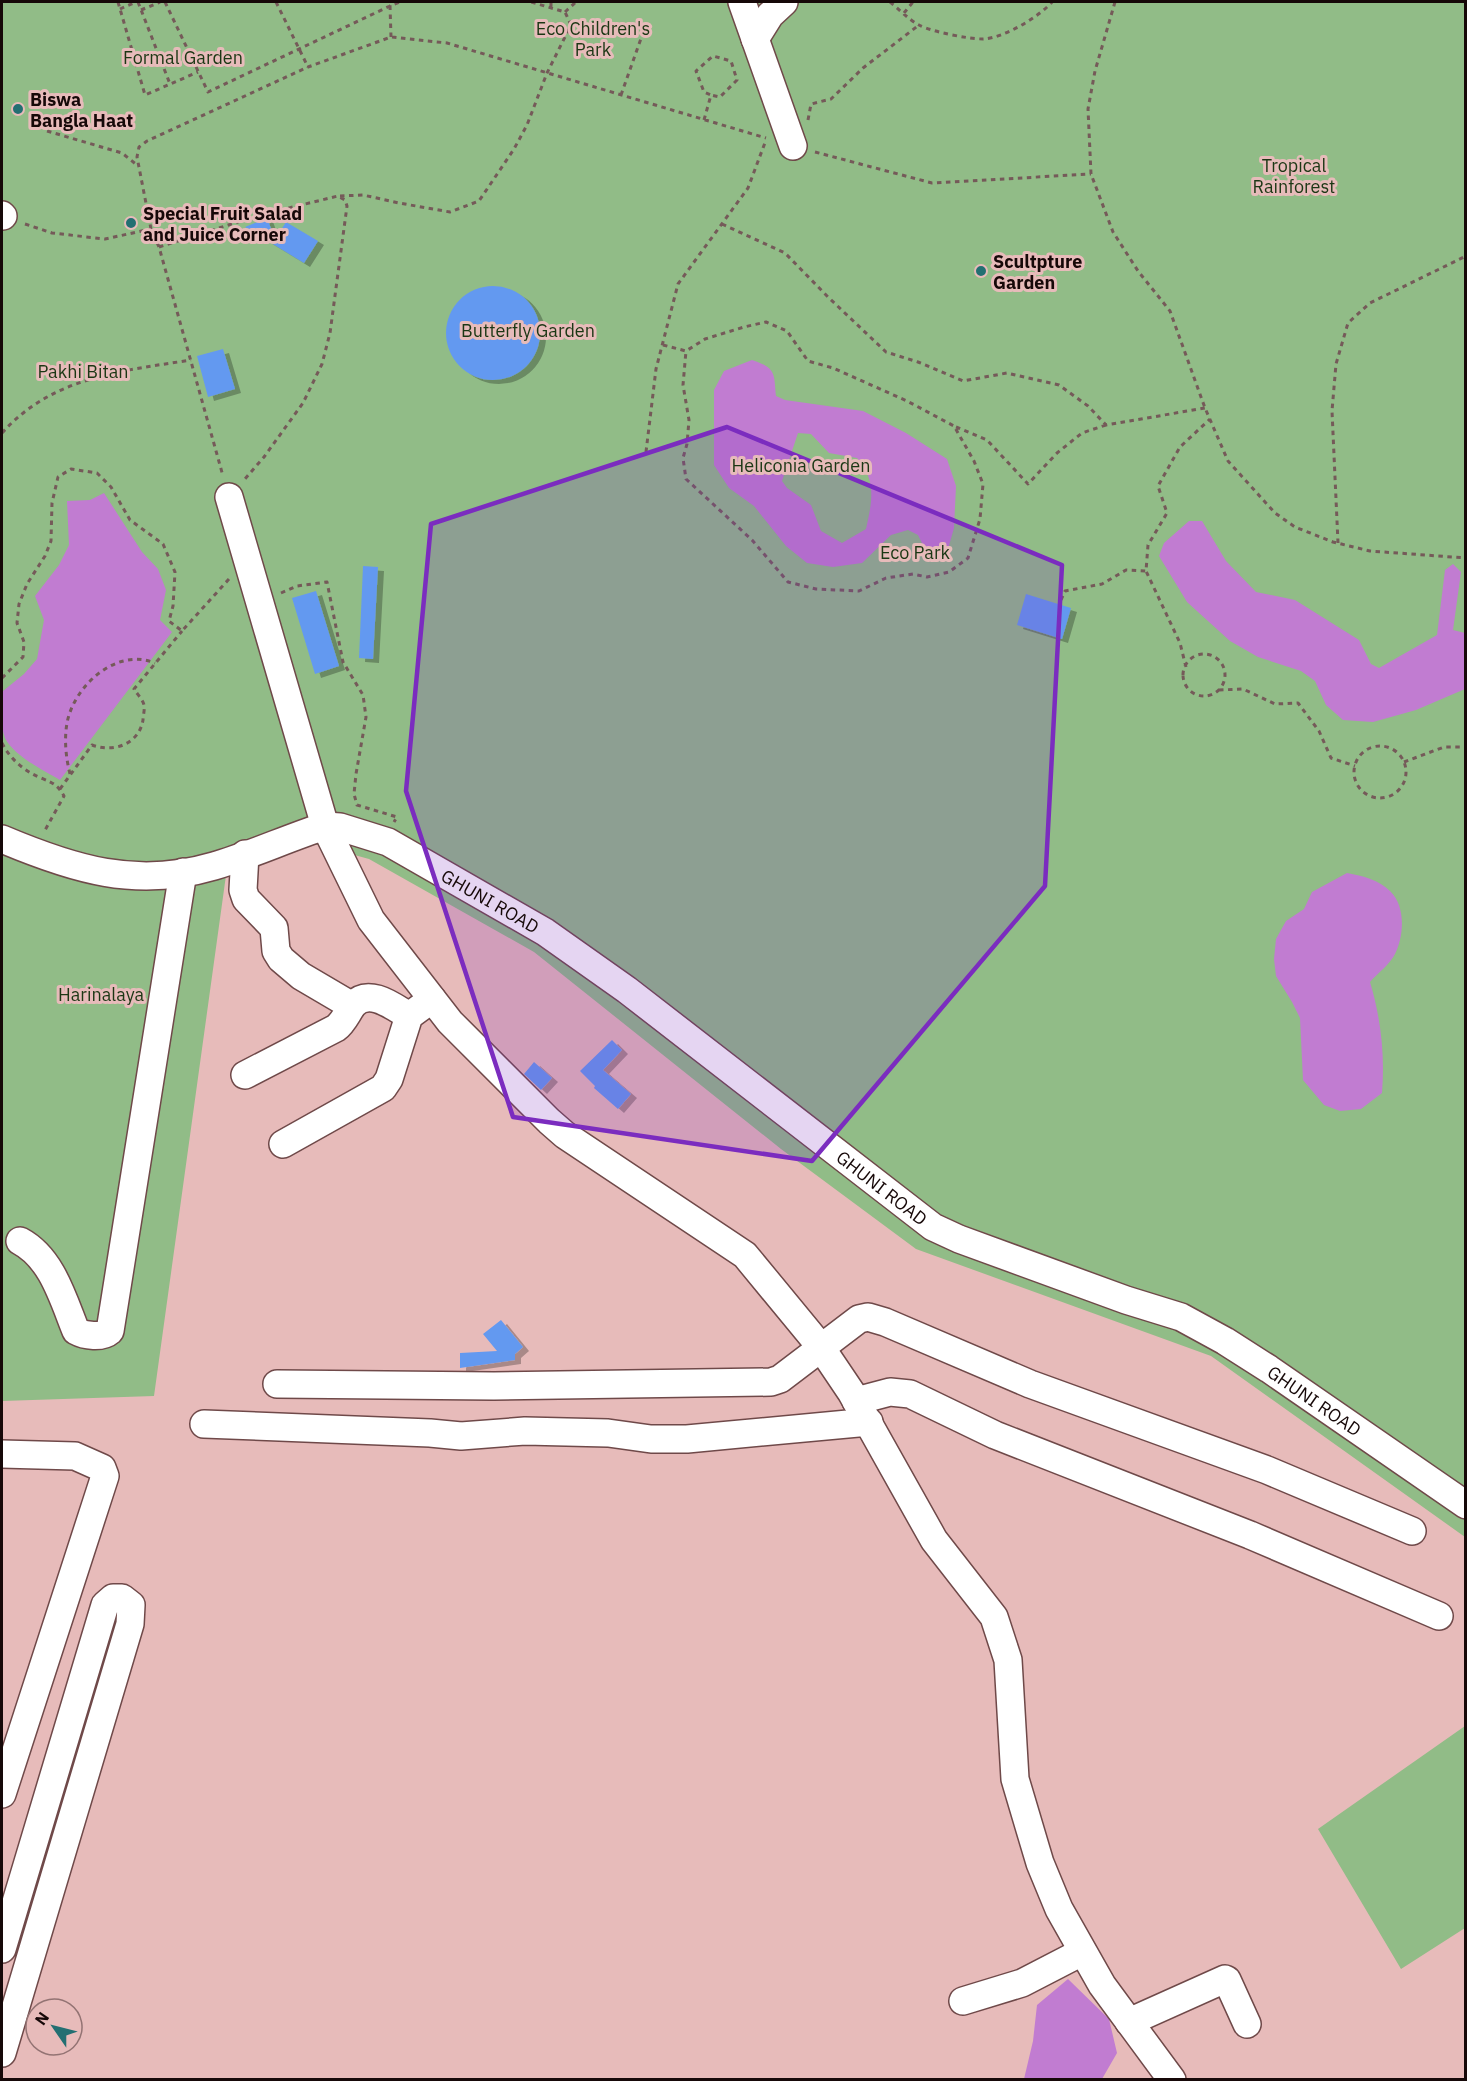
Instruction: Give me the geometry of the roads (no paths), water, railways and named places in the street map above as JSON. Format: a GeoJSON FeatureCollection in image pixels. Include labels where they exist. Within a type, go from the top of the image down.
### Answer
{"type":"FeatureCollection","features":[{"type":"Feature","properties":{"kind":"street"},"geometry":{"type":"LineString","coordinates":[[742,2],[755,39],[800,136]]}},
{"type":"Feature","properties":{"kind":"street"},"geometry":{"type":"LineString","coordinates":[[755,39],[770,15],[783,2]]}},
{"type":"Feature","properties":{"kind":"street"},"geometry":{"type":"LineString","coordinates":[[229,498],[325,826],[371,920],[450,1022],[565,1135],[746,1255],[822,1348],[859,1405],[934,1540],[994,1617],[1008,1660],[1015,1779],[1040,1863],[1059,1909],[1102,1985],[1172,2079]]}},
{"type":"Feature","properties":{"kind":"street","name":"GHUNI ROAD"},"geometry":{"type":"LineString","coordinates":[[2,839],[34,853],[84,868],[124,876],[159,877],[213,866],[325,826],[340,827],[386,841],[545,932],[609,977],[933,1227],[959,1239],[1115,1296],[1181,1317],[1269,1369],[1466,1505]]}},
{"type":"Feature","properties":{"kind":"street"},"geometry":{"type":"LineString","coordinates":[[245,854],[243,890],[246,899],[274,928],[276,951],[301,976],[352,1006]]}},
{"type":"Feature","properties":{"kind":"street"},"geometry":{"type":"LineString","coordinates":[[20,1241],[42,1257],[76,1331],[82,1334],[104,1336],[108,1334],[183,872]]}},
{"type":"Feature","properties":{"kind":"street"},"geometry":{"type":"LineString","coordinates":[[245,1075],[336,1028],[352,1006],[362,999],[372,998],[409,1016]]}},
{"type":"Feature","properties":{"kind":"street"},"geometry":{"type":"LineString","coordinates":[[283,1144],[383,1088],[389,1079],[409,1016],[432,999]]}},
{"type":"Feature","properties":{"kind":"street"},"geometry":{"type":"LineString","coordinates":[[277,1384],[494,1386],[771,1382],[780,1379],[859,1319],[868,1317],[885,1322],[1030,1384],[1267,1470],[1412,1531]]}},
{"type":"Feature","properties":{"kind":"street"},"geometry":{"type":"LineString","coordinates":[[204,1424],[418,1432],[461,1436],[525,1431],[608,1433],[678,1440],[859,1405],[890,1392],[900,1391],[995,1435],[1250,1535],[1439,1616]]}},
{"type":"Feature","properties":{"kind":"street"},"geometry":{"type":"LineString","coordinates":[[2,1454],[75,1456],[102,1468],[105,1476],[2,1794]]}},
{"type":"Feature","properties":{"kind":"street"},"geometry":{"type":"LineString","coordinates":[[2,1948],[105,1605],[113,1598],[122,1598],[130,1605],[130,1624],[2,2053]]}},
{"type":"Feature","properties":{"kind":"street"},"geometry":{"type":"LineString","coordinates":[[12,1915],[41,1922]]}},
{"type":"Feature","properties":{"kind":"street"},"geometry":{"type":"LineString","coordinates":[[963,2001],[1022,1983],[1082,1952]]}},
{"type":"Feature","properties":{"kind":"street"},"geometry":{"type":"LineString","coordinates":[[1130,2022],[1225,1979],[1247,2024]]}},
{"type":"Feature","properties":{"kind":"place","name":"Biswa Bangla Haat"},"geometry":{"type":"Point","coordinates":[18,109]}},
{"type":"Feature","properties":{"kind":"place","name":"Special Fruit Salad and Juice Corner"},"geometry":{"type":"Point","coordinates":[131,223]}},
{"type":"Feature","properties":{"kind":"place","name":"Scultpture Garden"},"geometry":{"type":"Point","coordinates":[981,271]}},
{"type":"Feature","properties":{"kind":"park label","name":"Eco Children's Park"},"geometry":{"type":"Point","coordinates":[593,38]}},
{"type":"Feature","properties":{"kind":"park label","name":"Formal Garden"},"geometry":{"type":"Point","coordinates":[183,57]}},
{"type":"Feature","properties":{"kind":"park label","name":"Tropical Rainforest"},"geometry":{"type":"Point","coordinates":[1294,175]}},
{"type":"Feature","properties":{"kind":"park label","name":"Butterfly Garden"},"geometry":{"type":"Point","coordinates":[528,330]}},
{"type":"Feature","properties":{"kind":"park label","name":"Pakhi Bitan"},"geometry":{"type":"Point","coordinates":[83,371]}},
{"type":"Feature","properties":{"kind":"park label","name":"Heliconia Garden"},"geometry":{"type":"Point","coordinates":[801,465]}},
{"type":"Feature","properties":{"kind":"park label","name":"Eco Park"},"geometry":{"type":"Point","coordinates":[915,552]}},
{"type":"Feature","properties":{"kind":"park label","name":"Harinalaya"},"geometry":{"type":"Point","coordinates":[101,994]}}]}
